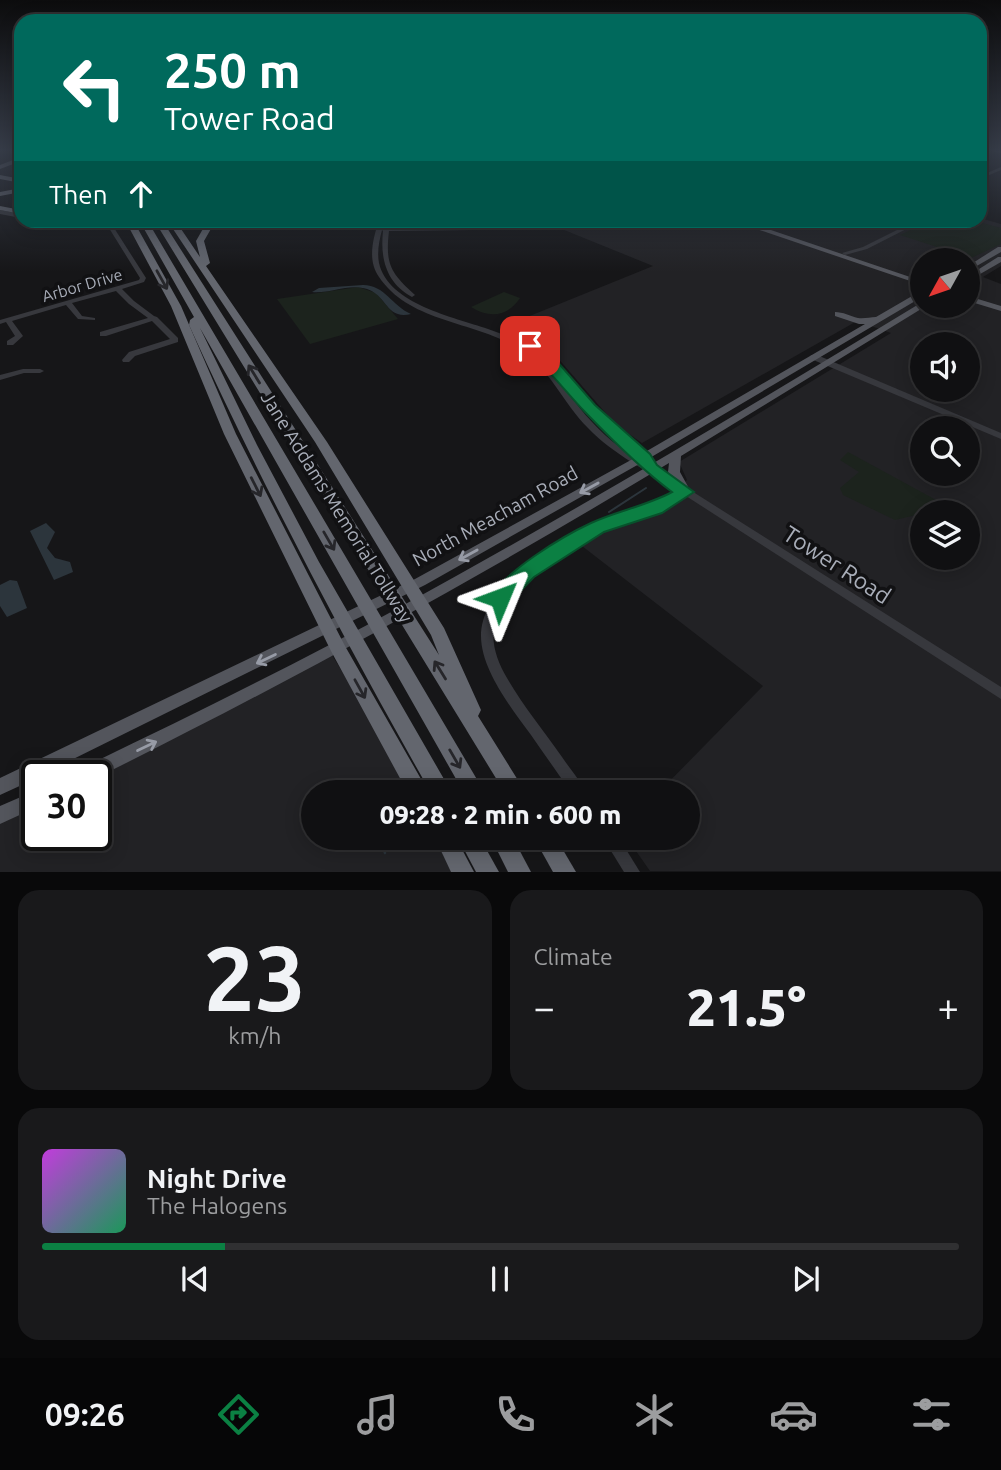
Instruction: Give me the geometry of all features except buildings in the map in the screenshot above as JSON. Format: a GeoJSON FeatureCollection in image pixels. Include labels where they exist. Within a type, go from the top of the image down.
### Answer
{"type":"FeatureCollection","features":[{"type":"Feature","properties":{"kind":"highway"},"geometry":{"type":"LineString","coordinates":[[132,228],[176,306],[230,434],[339,651],[412,780]]}},
{"type":"Feature","properties":{"kind":"highway","name":"Jane Addams Memorial Tollway"},"geometry":{"type":"LineString","coordinates":[[148,228],[467,780]]}},
{"type":"Feature","properties":{"kind":"highway","name":"Jane Addams Memorial Tollway"},"geometry":{"type":"LineString","coordinates":[[163,228],[508,780]]}},
{"type":"Feature","properties":{"kind":"highway"},"geometry":{"type":"LineString","coordinates":[[176,228],[321,442],[438,633],[489,749]]}},
{"type":"Feature","properties":{"kind":"highway"},"geometry":{"type":"LineString","coordinates":[[206,228],[200,248],[232,313]]}},
{"type":"Feature","properties":{"kind":"highway"},"geometry":{"type":"LineString","coordinates":[[196,313],[194,325],[232,409],[342,621],[434,780]]}},
{"type":"Feature","properties":{"kind":"highway"},"geometry":{"type":"LineString","coordinates":[[451,850],[463,872]]}},
{"type":"Feature","properties":{"kind":"highway"},"geometry":{"type":"LineString","coordinates":[[475,850],[488,872]]}},
{"type":"Feature","properties":{"kind":"highway"},"geometry":{"type":"LineString","coordinates":[[508,850],[520,872]]}},
{"type":"Feature","properties":{"kind":"highway"},"geometry":{"type":"LineString","coordinates":[[551,850],[565,872]]}},
{"type":"Feature","properties":{"kind":"main road"},"geometry":{"type":"LineString","coordinates":[[758,228],[910,276]]}},
{"type":"Feature","properties":{"kind":"main road"},"geometry":{"type":"LineString","coordinates":[[770,228],[910,275]]}},
{"type":"Feature","properties":{"kind":"main road"},"geometry":{"type":"LineString","coordinates":[[980,262],[1001,249]]}},
{"type":"Feature","properties":{"kind":"main road"},"geometry":{"type":"LineString","coordinates":[[980,272],[1001,259]]}},
{"type":"Feature","properties":{"kind":"main road"},"geometry":{"type":"LineString","coordinates":[[980,299],[1001,307]]}},
{"type":"Feature","properties":{"kind":"main road","name":"North Meacham Road"},"geometry":{"type":"LineString","coordinates":[[112,762],[244,697],[428,597],[720,413],[910,301]]}},
{"type":"Feature","properties":{"kind":"main road"},"geometry":{"type":"LineString","coordinates":[[980,301],[1001,307]]}},
{"type":"Feature","properties":{"kind":"main road"},"geometry":{"type":"LineString","coordinates":[[860,330],[856,322],[838,314],[866,322],[898,308]]}},
{"type":"Feature","properties":{"kind":"main road","name":"North Meacham Road"},"geometry":{"type":"LineString","coordinates":[[0,787],[420,582],[644,463],[676,454],[910,313]]}},
{"type":"Feature","properties":{"kind":"main road"},"geometry":{"type":"LineString","coordinates":[[720,413],[721,427]]}},
{"type":"Feature","properties":{"kind":"main road"},"geometry":{"type":"LineString","coordinates":[[676,454],[672,465],[685,492]]}},
{"type":"Feature","properties":{"kind":"main road"},"geometry":{"type":"LineString","coordinates":[[0,815],[21,805]]}},
{"type":"Feature","properties":{"kind":"street","name":"Arbor Drive"},"geometry":{"type":"LineString","coordinates":[[4,321],[138,283],[143,278],[111,228]]}},
{"type":"Feature","properties":{"kind":"street","name":"Tower Road"},"geometry":{"type":"LineString","coordinates":[[383,228],[375,261],[387,283],[429,311],[500,336],[528,351],[583,417],[644,463],[1001,694]]}},
{"type":"Feature","properties":{"kind":"street"},"geometry":{"type":"LineString","coordinates":[[845,253],[864,248],[905,228]]}},
{"type":"Feature","properties":{"kind":"street"},"geometry":{"type":"LineString","coordinates":[[856,256],[864,248]]}},
{"type":"Feature","properties":{"kind":"street"},"geometry":{"type":"LineString","coordinates":[[118,289],[138,310],[155,318],[175,340],[132,354],[126,360]]}},
{"type":"Feature","properties":{"kind":"street"},"geometry":{"type":"LineString","coordinates":[[68,303],[80,318],[93,319]]}},
{"type":"Feature","properties":{"kind":"street"},"geometry":{"type":"LineString","coordinates":[[103,334],[155,318]]}},
{"type":"Feature","properties":{"kind":"street"},"geometry":{"type":"LineString","coordinates":[[4,321],[19,336],[9,343]]}},
{"type":"Feature","properties":{"kind":"street"},"geometry":{"type":"LineString","coordinates":[[814,357],[1001,436]]}},
{"type":"Feature","properties":{"kind":"street"},"geometry":{"type":"LineString","coordinates":[[0,378],[23,371],[40,371]]}},
{"type":"Feature","properties":{"kind":"street"},"geometry":{"type":"LineString","coordinates":[[570,780],[495,671],[486,640],[487,628],[495,607],[513,584],[598,527],[655,509],[685,492]]}},
{"type":"Feature","properties":{"kind":"street"},"geometry":{"type":"LineString","coordinates":[[618,850],[633,872]]}},
{"type":"Feature","properties":{"kind":"shaded area"},"geometry":{"type":"Polygon","coordinates":[[[987,220],[1001,224],[1001,266],[983,277],[1001,284],[1001,871],[650,871],[635,850],[700,850],[700,780],[671,780],[763,686],[582,546],[597,521],[659,504],[687,480],[679,462],[891,333],[857,321],[642,443],[616,425],[556,356],[532,338],[505,326],[653,266],[559,228],[987,228],[987,220]]]}},
{"type":"Feature","properties":{"kind":"shaded area"},"geometry":{"type":"Polygon","coordinates":[[[987,224],[1001,228],[1001,244],[980,254],[980,248],[940,248],[900,235],[914,228],[987,228],[987,224]]]}},
{"type":"Feature","properties":{"kind":"shaded area"},"geometry":{"type":"Polygon","coordinates":[[[363,285],[377,288],[411,314],[396,313],[374,292],[360,287],[312,292],[319,288],[363,285]]]}},
{"type":"Feature","properties":{"kind":"shaded area"},"geometry":{"type":"Polygon","coordinates":[[[358,287],[376,293],[398,319],[310,344],[277,299],[358,287]]]}},
{"type":"Feature","properties":{"kind":"shaded area"},"geometry":{"type":"Polygon","coordinates":[[[504,292],[520,298],[504,312],[485,313],[471,307],[504,292]]]}},
{"type":"Feature","properties":{"kind":"shaded area"},"geometry":{"type":"Polygon","coordinates":[[[848,452],[936,500],[910,500],[910,516],[895,520],[843,495],[840,488],[859,472],[840,460],[848,452]]]}},
{"type":"Feature","properties":{"kind":"shaded area"},"geometry":{"type":"Polygon","coordinates":[[[46,523],[55,532],[47,548],[55,558],[70,562],[73,572],[54,580],[30,531],[46,523]]]}},
{"type":"Feature","properties":{"kind":"shaded area"},"geometry":{"type":"Polygon","coordinates":[[[10,580],[17,581],[27,608],[7,617],[0,606],[0,585],[10,580]]]}},
{"type":"Feature","properties":{"kind":"shaded area"},"geometry":{"type":"Polygon","coordinates":[[[327,647],[409,780],[301,780],[301,850],[451,850],[465,872],[0,872],[0,816],[21,806],[21,851],[112,851],[112,760],[110,760],[327,647]]]}},
{"type":"Feature","properties":{"kind":"waterway"},"geometry":{"type":"LineString","coordinates":[[609,512],[646,488]]}},
{"type":"Feature","properties":{"kind":"route"},"geometry":{"type":"LineString","coordinates":[[500,598],[527,572],[598,527],[655,509],[685,492],[652,469],[644,457],[609,429],[550,362],[530,346]]}}]}
